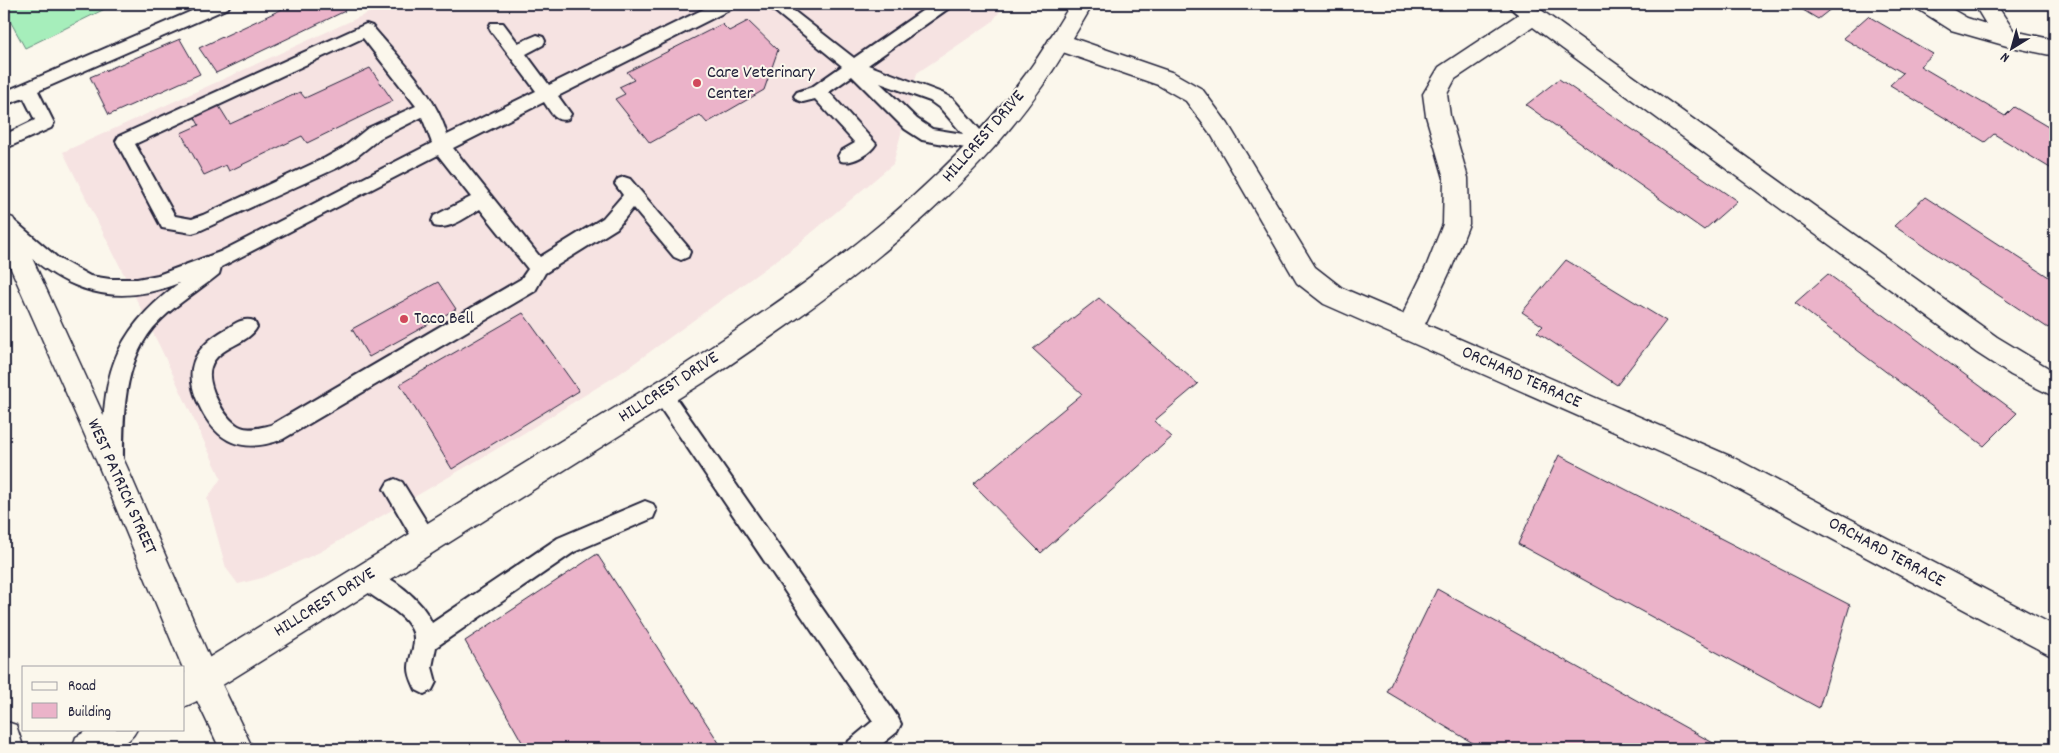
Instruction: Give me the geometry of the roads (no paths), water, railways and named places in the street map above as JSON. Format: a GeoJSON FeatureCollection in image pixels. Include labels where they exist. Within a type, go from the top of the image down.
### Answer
{"type":"FeatureCollection","features":[{"type":"Feature","properties":{"kind":"street","name":"HILLCREST DRIVE"},"geometry":{"type":"LineString","coordinates":[[193,685],[662,394],[849,268],[923,205],[982,144],[1022,95],[1060,42],[1082,4]]}},
{"type":"Feature","properties":{"kind":"street"},"geometry":{"type":"LineString","coordinates":[[1926,4],[1959,24],[2007,38],[2055,48]]}},
{"type":"Feature","properties":{"kind":"street"},"geometry":{"type":"LineString","coordinates":[[1985,4],[2007,38]]}},
{"type":"Feature","properties":{"kind":"street"},"geometry":{"type":"LineString","coordinates":[[1408,328],[1439,267],[1456,224],[1456,178],[1438,116],[1435,94],[1447,74],[1525,10],[1987,346],[2055,385]]}},
{"type":"Feature","properties":{"kind":"street","name":"ORCHARD TERRACE"},"geometry":{"type":"LineString","coordinates":[[1060,42],[1166,79],[1194,95],[1220,130],[1306,275],[1333,296],[1722,466],[2055,643]]}},
{"type":"Feature","properties":{"kind":"street","name":"WEST PATRICK STREET"},"geometry":{"type":"LineString","coordinates":[[4,224],[113,467],[193,685],[237,749]]}},
{"type":"Feature","properties":{"kind":"street"},"geometry":{"type":"LineString","coordinates":[[88,749],[119,730]]}},
{"type":"Feature","properties":{"kind":"street"},"geometry":{"type":"LineString","coordinates":[[4,737],[8,749]]}},
{"type":"Feature","properties":{"kind":"lane"},"geometry":{"type":"LineString","coordinates":[[4,100],[222,4]]}},
{"type":"Feature","properties":{"kind":"lane"},"geometry":{"type":"LineString","coordinates":[[4,224],[52,264],[86,283],[110,287],[136,287],[160,283],[227,257],[442,146],[727,4]]}},
{"type":"Feature","properties":{"kind":"lane"},"geometry":{"type":"LineString","coordinates":[[774,4],[854,67],[910,124],[928,135],[982,144]]}},
{"type":"Feature","properties":{"kind":"lane"},"geometry":{"type":"LineString","coordinates":[[847,156],[868,144],[810,93],[854,67],[943,4]]}},
{"type":"Feature","properties":{"kind":"lane"},"geometry":{"type":"LineString","coordinates":[[497,27],[562,114]]}},
{"type":"Feature","properties":{"kind":"lane"},"geometry":{"type":"LineString","coordinates":[[426,108],[374,133],[349,152],[331,162],[209,220],[192,226],[169,223],[125,141],[366,30],[426,108],[440,132],[442,146],[538,268]]}},
{"type":"Feature","properties":{"kind":"lane"},"geometry":{"type":"LineString","coordinates":[[516,52],[537,41]]}},
{"type":"Feature","properties":{"kind":"lane"},"geometry":{"type":"LineString","coordinates":[[854,67],[936,97],[947,104],[982,144]]}},
{"type":"Feature","properties":{"kind":"lane"},"geometry":{"type":"LineString","coordinates":[[4,142],[45,123],[28,89]]}},
{"type":"Feature","properties":{"kind":"lane"},"geometry":{"type":"LineString","coordinates":[[247,328],[223,340],[210,352],[200,368],[200,384],[214,414],[234,434],[262,437],[276,433],[528,286],[538,268],[610,223],[628,190],[681,252]]}},
{"type":"Feature","properties":{"kind":"lane"},"geometry":{"type":"LineString","coordinates":[[441,221],[483,199]]}},
{"type":"Feature","properties":{"kind":"lane"},"geometry":{"type":"LineString","coordinates":[[113,467],[112,425],[118,385],[128,347],[147,322],[227,257]]}},
{"type":"Feature","properties":{"kind":"lane"},"geometry":{"type":"LineString","coordinates":[[662,394],[889,724],[857,749]]}},
{"type":"Feature","properties":{"kind":"lane"},"geometry":{"type":"LineString","coordinates":[[396,490],[426,541]]}},
{"type":"Feature","properties":{"kind":"lane"},"geometry":{"type":"LineString","coordinates":[[425,641],[566,545],[645,511]]}},
{"type":"Feature","properties":{"kind":"lane"},"geometry":{"type":"LineString","coordinates":[[367,578],[403,603],[419,621],[425,641],[420,671],[424,682]]}},
{"type":"Feature","properties":{"kind":"place","name":"Care Veterinary Center"},"geometry":{"type":"Point","coordinates":[697,83]}},
{"type":"Feature","properties":{"kind":"place","name":"Taco Bell"},"geometry":{"type":"Point","coordinates":[404,319]}}]}
